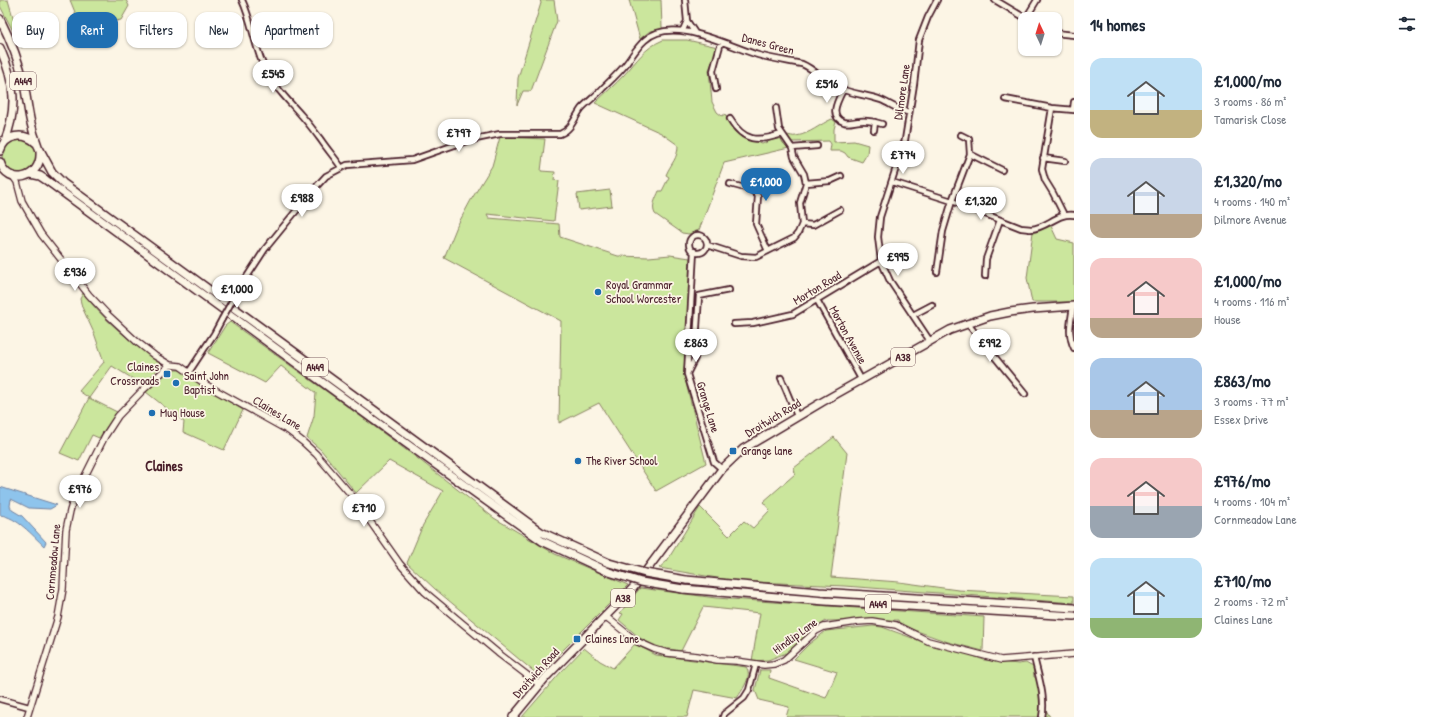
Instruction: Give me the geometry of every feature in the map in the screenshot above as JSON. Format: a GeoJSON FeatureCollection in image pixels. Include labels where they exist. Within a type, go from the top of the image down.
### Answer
{"type":"FeatureCollection","features":[{"type":"Feature","properties":{"kind":"main road","name":"A449"},"geometry":{"type":"LineString","coordinates":[[0,19],[20,67],[30,124],[39,147],[52,172],[64,183],[541,532],[609,563],[645,574],[686,580],[819,592],[1074,608]]}},
{"type":"Feature","properties":{"kind":"main road","name":"A449"},"geometry":{"type":"LineString","coordinates":[[0,48],[9,70],[14,97],[12,116],[8,132],[1,148]]}},
{"type":"Feature","properties":{"kind":"main road"},"geometry":{"type":"LineString","coordinates":[[0,171],[21,177],[28,175],[39,165],[41,153],[39,147],[31,139],[20,136],[14,137],[1,148]]}},
{"type":"Feature","properties":{"kind":"main road"},"geometry":{"type":"LineString","coordinates":[[0,162],[4,169],[10,174]]}},
{"type":"Feature","properties":{"kind":"main road","name":"A449"},"geometry":{"type":"LineString","coordinates":[[28,175],[40,176],[46,180],[542,541],[610,572],[641,582],[682,589],[825,601],[1074,616]]}},
{"type":"Feature","properties":{"kind":"main road","name":"Droitwich Road"},"geometry":{"type":"LineString","coordinates":[[513,717],[540,684],[634,587],[722,468],[743,448],[950,330],[990,316],[1010,312],[1073,306]]}},
{"type":"Feature","properties":{"kind":"street"},"geometry":{"type":"LineString","coordinates":[[189,372],[214,334],[237,292],[272,240],[326,176],[341,167],[333,154],[290,104],[267,73],[262,62],[248,13],[242,0]]}},
{"type":"Feature","properties":{"kind":"street"},"geometry":{"type":"LineString","coordinates":[[685,0],[688,21],[696,33]]}},
{"type":"Feature","properties":{"kind":"street","name":"Dilmore Lane"},"geometry":{"type":"LineString","coordinates":[[930,341],[890,281],[882,261],[878,237],[880,217],[905,140],[919,40],[928,17],[938,0]]}},
{"type":"Feature","properties":{"kind":"street"},"geometry":{"type":"LineString","coordinates":[[996,0],[1018,13]]}},
{"type":"Feature","properties":{"kind":"street"},"geometry":{"type":"LineString","coordinates":[[1030,12],[1036,0]]}},
{"type":"Feature","properties":{"kind":"street"},"geometry":{"type":"LineString","coordinates":[[683,30],[688,21]]}},
{"type":"Feature","properties":{"kind":"street","name":"Danes Green"},"geometry":{"type":"LineString","coordinates":[[341,167],[346,165],[412,160],[466,142],[500,134],[560,134],[569,128],[582,108],[625,65],[645,40],[652,35],[663,32],[683,30],[758,54],[802,64],[809,67],[833,86],[881,100],[904,112],[909,112]]}},
{"type":"Feature","properties":{"kind":"street"},"geometry":{"type":"LineString","coordinates":[[1062,34],[1074,35]]}},
{"type":"Feature","properties":{"kind":"street"},"geometry":{"type":"LineString","coordinates":[[716,89],[713,71],[721,42]]}},
{"type":"Feature","properties":{"kind":"street"},"geometry":{"type":"LineString","coordinates":[[843,90],[835,105],[835,113],[838,118],[844,122],[860,121],[882,124]]}},
{"type":"Feature","properties":{"kind":"street"},"geometry":{"type":"LineString","coordinates":[[1005,99],[1052,108],[1073,110],[1074,102]]}},
{"type":"Feature","properties":{"kind":"street"},"geometry":{"type":"LineString","coordinates":[[707,245],[741,256],[756,256],[794,238],[798,233],[802,224],[800,203],[806,183],[804,174],[794,157],[792,148],[779,129],[776,108]]}},
{"type":"Feature","properties":{"kind":"street"},"geometry":{"type":"LineString","coordinates":[[1052,108],[1042,169],[1045,180],[1064,215]]}},
{"type":"Feature","properties":{"kind":"street"},"geometry":{"type":"LineString","coordinates":[[730,118],[735,128],[746,136],[765,140],[782,134]]}},
{"type":"Feature","properties":{"kind":"street"},"geometry":{"type":"LineString","coordinates":[[874,130],[875,122]]}},
{"type":"Feature","properties":{"kind":"street"},"geometry":{"type":"LineString","coordinates":[[937,272],[943,231],[952,201],[970,154],[969,139],[961,135]]}},
{"type":"Feature","properties":{"kind":"street"},"geometry":{"type":"LineString","coordinates":[[792,148],[817,146]]}},
{"type":"Feature","properties":{"kind":"street"},"geometry":{"type":"LineString","coordinates":[[970,154],[1002,170]]}},
{"type":"Feature","properties":{"kind":"street"},"geometry":{"type":"LineString","coordinates":[[1043,158],[1064,161]]}},
{"type":"Feature","properties":{"kind":"street","name":"Claines Lane"},"geometry":{"type":"LineString","coordinates":[[10,174],[17,182],[22,202],[52,248],[89,295],[108,315],[136,341],[170,365],[180,366],[208,386],[289,431],[303,442],[316,454],[353,497],[400,564],[425,592],[498,654],[540,684]]}},
{"type":"Feature","properties":{"kind":"street"},"geometry":{"type":"LineString","coordinates":[[18,189],[28,175]]}},
{"type":"Feature","properties":{"kind":"street"},"geometry":{"type":"LineString","coordinates":[[806,183],[830,181],[841,176]]}},
{"type":"Feature","properties":{"kind":"street"},"geometry":{"type":"LineString","coordinates":[[892,182],[952,201],[1022,228],[1031,229],[1064,215],[1074,215]]}},
{"type":"Feature","properties":{"kind":"street"},"geometry":{"type":"LineString","coordinates":[[730,184],[752,190],[758,196],[756,224],[768,251]]}},
{"type":"Feature","properties":{"kind":"street"},"geometry":{"type":"LineString","coordinates":[[802,224],[813,225],[832,212],[840,210]]}},
{"type":"Feature","properties":{"kind":"street"},"geometry":{"type":"LineString","coordinates":[[985,276],[986,258],[1000,220]]}},
{"type":"Feature","properties":{"kind":"street"},"geometry":{"type":"LineString","coordinates":[[700,235],[703,236],[707,245],[702,251],[697,252],[690,248],[689,243],[691,238],[700,235]]}},
{"type":"Feature","properties":{"kind":"street","name":"Grange Lane"},"geometry":{"type":"LineString","coordinates":[[694,251],[687,374],[714,462],[722,468]]}},
{"type":"Feature","properties":{"kind":"street","name":"Morton Road"},"geometry":{"type":"LineString","coordinates":[[734,324],[748,326],[793,314],[882,261]]}},
{"type":"Feature","properties":{"kind":"street"},"geometry":{"type":"LineString","coordinates":[[687,374],[695,358],[699,296],[728,290]]}},
{"type":"Feature","properties":{"kind":"street","name":"Morton Avenue"},"geometry":{"type":"LineString","coordinates":[[817,300],[861,380]]}},
{"type":"Feature","properties":{"kind":"street"},"geometry":{"type":"LineString","coordinates":[[913,315],[932,305]]}},
{"type":"Feature","properties":{"kind":"street"},"geometry":{"type":"LineString","coordinates":[[1073,306],[1070,339],[1074,348]]}},
{"type":"Feature","properties":{"kind":"street"},"geometry":{"type":"LineString","coordinates":[[968,323],[1025,394]]}},
{"type":"Feature","properties":{"kind":"street","name":"Cornmeadow Lane"},"geometry":{"type":"LineString","coordinates":[[27,717],[58,617],[63,588],[66,530],[74,498],[105,436],[118,416],[170,365]]}},
{"type":"Feature","properties":{"kind":"street"},"geometry":{"type":"LineString","coordinates":[[781,378],[797,416]]}},
{"type":"Feature","properties":{"kind":"street","name":"Hindlip Lane"},"geometry":{"type":"LineString","coordinates":[[606,616],[636,641],[666,653],[756,664],[774,664],[784,660],[816,631],[824,627],[857,622],[896,625],[928,641],[1001,660],[1074,654]]}},
{"type":"Feature","properties":{"kind":"street"},"geometry":{"type":"LineString","coordinates":[[1034,657],[1042,695],[1042,717]]}},
{"type":"Feature","properties":{"kind":"street"},"geometry":{"type":"LineString","coordinates":[[723,717],[724,714],[744,698],[749,690],[756,664]]}},
{"type":"Feature","properties":{"kind":"street"},"geometry":{"type":"LineString","coordinates":[[0,699],[29,707]]}},
{"type":"Feature","properties":{"kind":"green space"},"geometry":{"type":"Polygon","coordinates":[[[0,0],[8,0],[12,14],[12,29],[0,6],[0,0]]]}},
{"type":"Feature","properties":{"kind":"green space"},"geometry":{"type":"Polygon","coordinates":[[[70,0],[126,0],[129,6],[121,20],[118,21],[118,12],[75,12],[70,0]]]}},
{"type":"Feature","properties":{"kind":"green space"},"geometry":{"type":"Polygon","coordinates":[[[540,0],[554,0],[557,21],[531,91],[523,91],[517,105],[518,78],[541,3],[540,0]]]}},
{"type":"Feature","properties":{"kind":"green space"},"geometry":{"type":"Polygon","coordinates":[[[629,0],[661,0],[663,29],[650,31],[640,39],[629,0]]]}},
{"type":"Feature","properties":{"kind":"green space"},"geometry":{"type":"Polygon","coordinates":[[[663,40],[687,40],[718,47],[709,70],[712,102],[717,112],[722,116],[725,114],[734,131],[741,137],[762,144],[780,137],[783,143],[789,148],[724,163],[699,230],[689,234],[682,233],[655,214],[654,211],[654,202],[659,191],[662,191],[669,177],[666,175],[676,157],[678,145],[661,133],[595,103],[621,79],[646,51],[656,43],[663,40]]]}},
{"type":"Feature","properties":{"kind":"green space"},"geometry":{"type":"Polygon","coordinates":[[[832,119],[836,122],[834,129],[834,142],[854,141],[868,145],[867,154],[862,162],[848,157],[841,151],[830,151],[831,144],[829,141],[791,142],[786,135],[801,135],[832,119]]]}},
{"type":"Feature","properties":{"kind":"green space"},"geometry":{"type":"Polygon","coordinates":[[[500,137],[545,139],[541,171],[555,172],[554,180],[559,181],[554,221],[487,214],[489,218],[559,224],[560,237],[618,256],[649,257],[670,255],[690,258],[688,326],[684,375],[706,463],[656,491],[599,403],[559,423],[561,321],[444,258],[457,226],[492,166],[500,137]]]}},
{"type":"Feature","properties":{"kind":"green space"},"geometry":{"type":"Polygon","coordinates":[[[20,138],[30,141],[35,146],[38,156],[35,166],[30,171],[20,174],[10,171],[5,166],[2,156],[5,146],[10,141],[20,138]]]}},
{"type":"Feature","properties":{"kind":"green space"},"geometry":{"type":"Polygon","coordinates":[[[610,190],[612,206],[579,210],[577,194],[610,190]]]}},
{"type":"Feature","properties":{"kind":"green space"},"geometry":{"type":"Polygon","coordinates":[[[1050,224],[1057,239],[1074,243],[1074,302],[1032,302],[1027,278],[1033,232],[1050,224]]]}},
{"type":"Feature","properties":{"kind":"green space"},"geometry":{"type":"Polygon","coordinates":[[[83,293],[100,313],[130,340],[161,364],[143,385],[112,366],[89,398],[79,391],[104,362],[94,333],[82,307],[80,299],[83,293]]]}},
{"type":"Feature","properties":{"kind":"green space"},"geometry":{"type":"Polygon","coordinates":[[[230,322],[421,461],[494,518],[555,554],[628,585],[538,675],[435,589],[407,563],[423,525],[443,491],[389,461],[356,493],[321,450],[307,438],[314,416],[316,393],[281,366],[265,383],[208,353],[225,326],[230,322]]]}},
{"type":"Feature","properties":{"kind":"green space"},"geometry":{"type":"Polygon","coordinates":[[[173,370],[182,370],[201,385],[243,410],[224,450],[183,432],[184,422],[146,392],[162,377],[173,370]]]}},
{"type":"Feature","properties":{"kind":"green space"},"geometry":{"type":"Polygon","coordinates":[[[89,398],[117,412],[99,438],[92,435],[79,461],[60,453],[89,398]]]}},
{"type":"Feature","properties":{"kind":"green space"},"geometry":{"type":"Polygon","coordinates":[[[834,437],[847,453],[831,577],[899,582],[958,590],[1074,596],[1074,603],[844,586],[735,581],[659,568],[667,561],[700,507],[729,536],[744,521],[753,528],[770,510],[763,502],[795,474],[794,468],[834,437]]]}},
{"type":"Feature","properties":{"kind":"green space"},"geometry":{"type":"Polygon","coordinates":[[[640,588],[716,598],[984,617],[983,651],[948,642],[900,625],[898,620],[826,621],[808,633],[789,652],[768,660],[752,661],[760,613],[703,607],[681,651],[656,647],[640,638],[619,620],[623,614],[620,613],[640,588]]]}},
{"type":"Feature","properties":{"kind":"green space"},"geometry":{"type":"Polygon","coordinates":[[[873,626],[882,627],[926,643],[951,648],[984,660],[1018,664],[1026,663],[1033,666],[1034,677],[1036,677],[1040,693],[1040,710],[1046,710],[1050,717],[786,717],[789,707],[759,700],[755,690],[760,670],[770,670],[769,678],[826,698],[837,672],[794,659],[809,644],[826,631],[873,626]]]}},
{"type":"Feature","properties":{"kind":"green space"},"geometry":{"type":"Polygon","coordinates":[[[635,644],[656,655],[746,667],[748,671],[748,679],[737,698],[694,690],[687,717],[522,717],[584,648],[600,661],[613,668],[635,644]]]}},
{"type":"Feature","properties":{"kind":"water"},"geometry":{"type":"Polygon","coordinates":[[[0,487],[57,505],[50,509],[29,508],[11,499],[10,506],[12,510],[22,516],[46,542],[44,546],[18,523],[6,516],[0,515],[0,487]]]}},
{"type":"Feature","properties":{"kind":"place","name":"Royal Grammar School Worcester"},"geometry":{"type":"Point","coordinates":[598,292]}},
{"type":"Feature","properties":{"kind":"place","name":"Claines Crossroads"},"geometry":{"type":"Point","coordinates":[167,374]}},
{"type":"Feature","properties":{"kind":"place","name":"Saint John Baptist"},"geometry":{"type":"Point","coordinates":[176,383]}},
{"type":"Feature","properties":{"kind":"place","name":"Mug House"},"geometry":{"type":"Point","coordinates":[152,413]}},
{"type":"Feature","properties":{"kind":"place","name":"Grange lane"},"geometry":{"type":"Point","coordinates":[733,451]}},
{"type":"Feature","properties":{"kind":"place","name":"The River School"},"geometry":{"type":"Point","coordinates":[578,461]}},
{"type":"Feature","properties":{"kind":"place","name":"Claines Lane"},"geometry":{"type":"Point","coordinates":[577,639]}},
{"type":"Feature","properties":{"kind":"district","name":"Claines"},"geometry":{"type":"Point","coordinates":[164,466]}}]}
